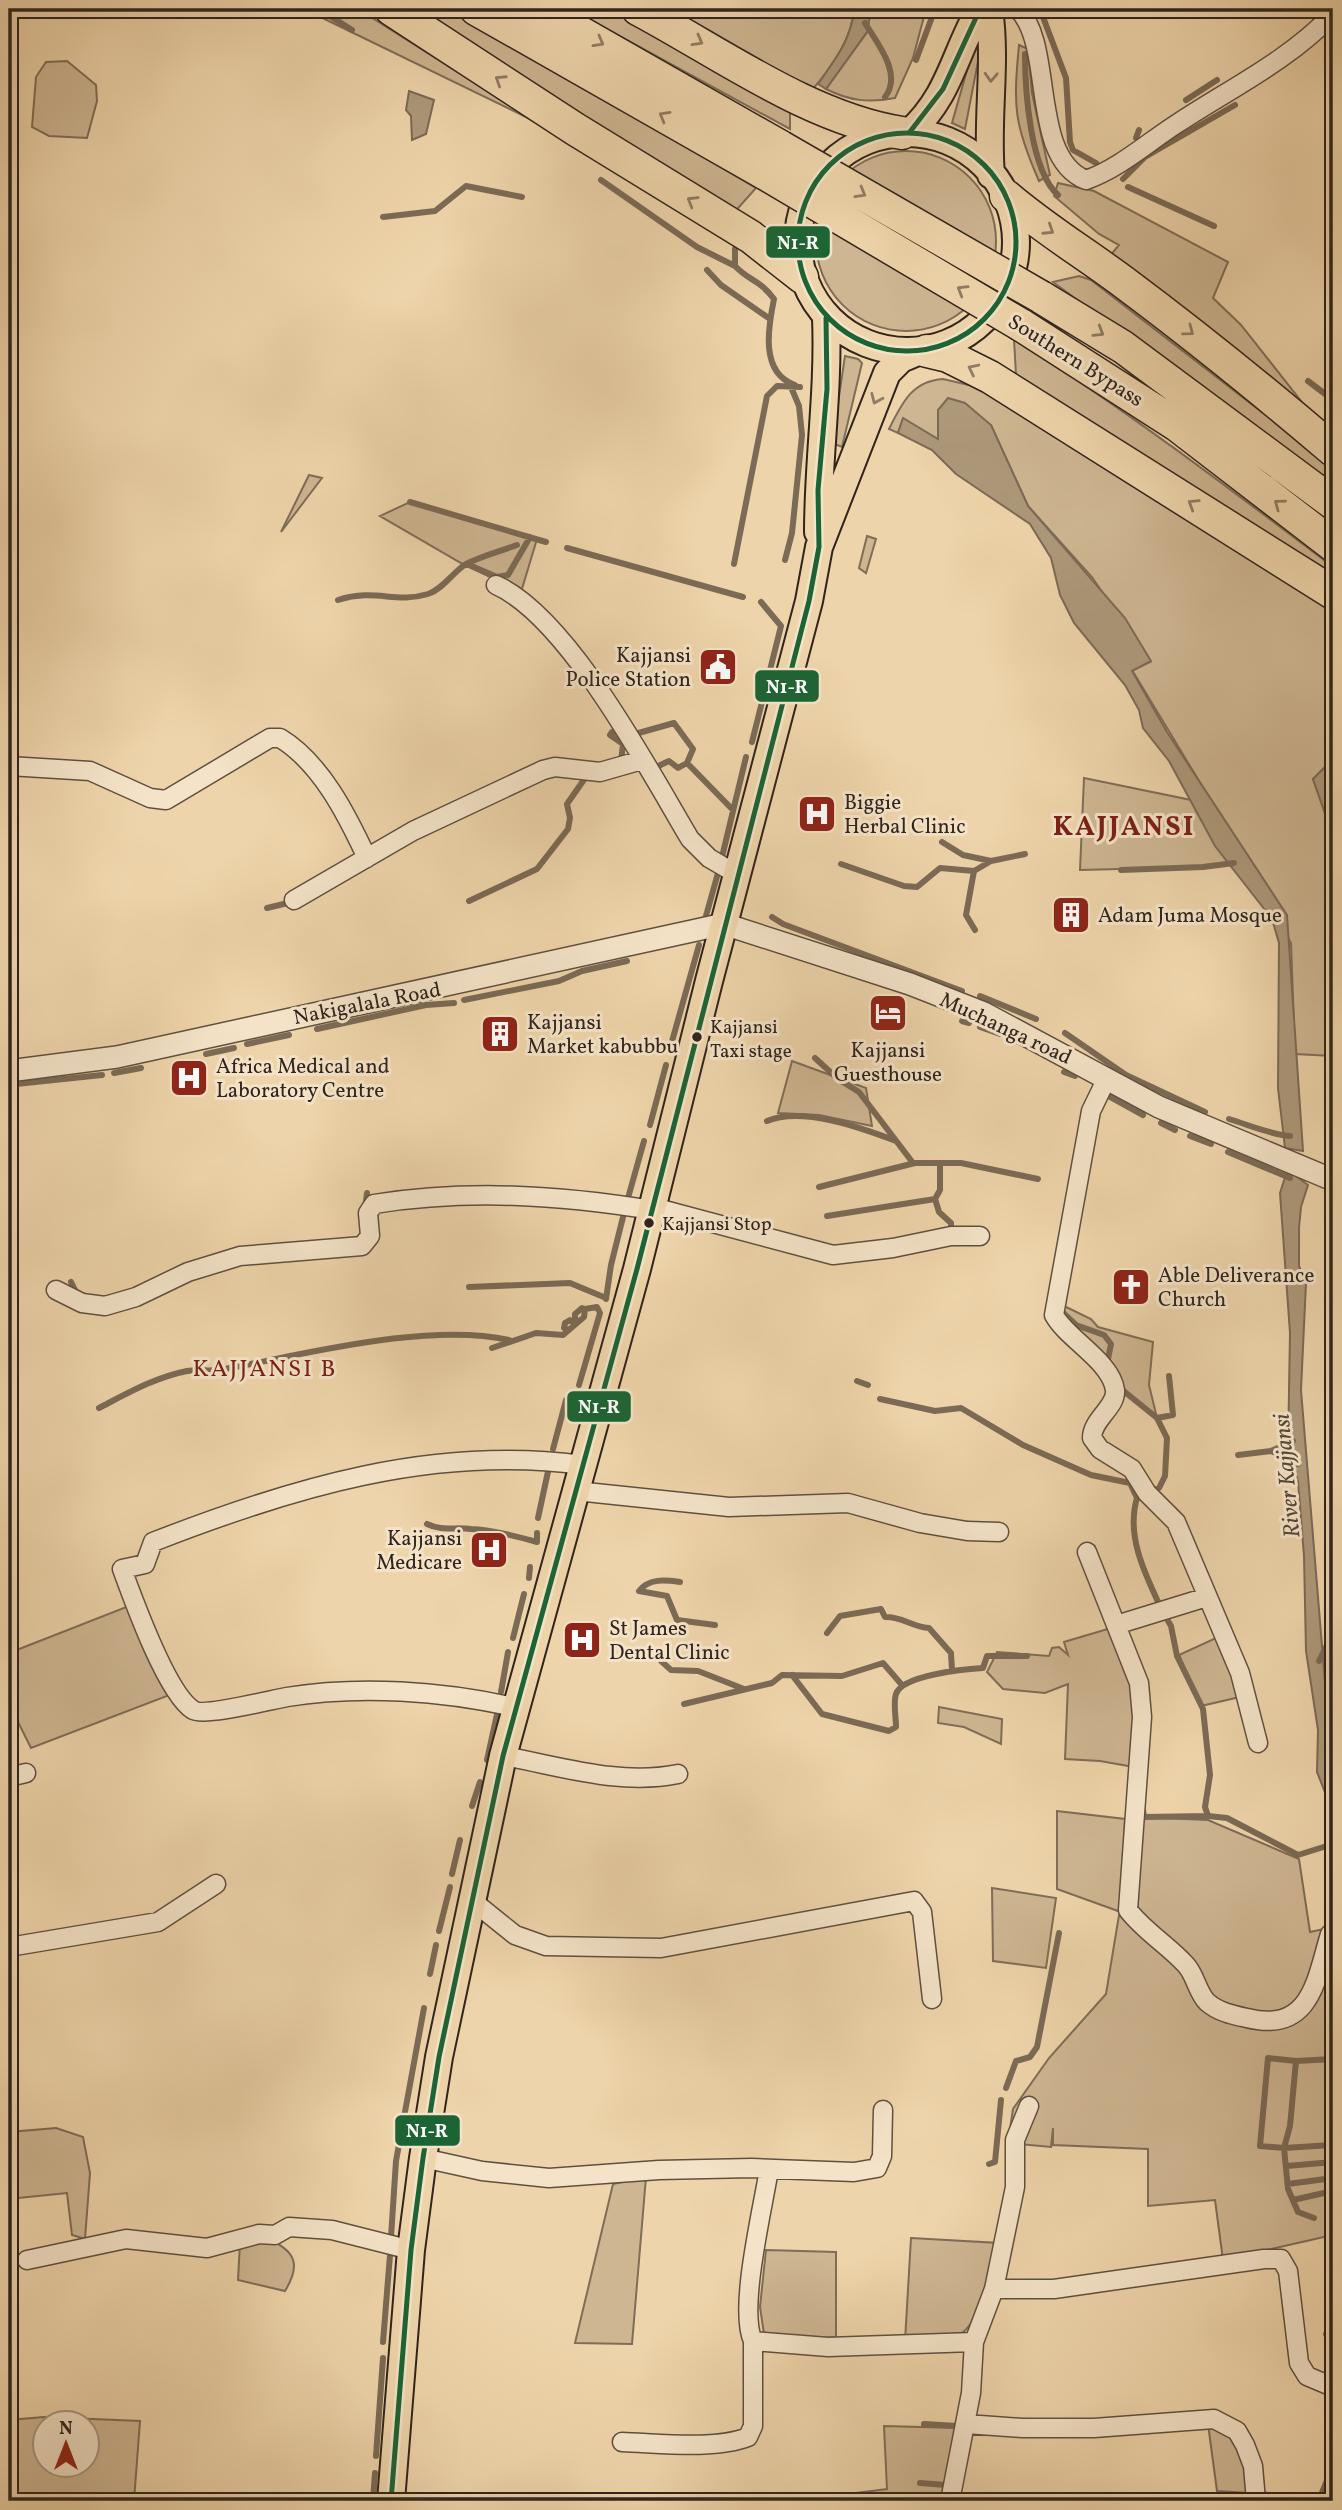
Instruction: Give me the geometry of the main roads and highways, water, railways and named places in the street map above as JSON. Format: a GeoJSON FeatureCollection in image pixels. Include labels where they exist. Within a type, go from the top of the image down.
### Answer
{"type":"FeatureCollection","features":[{"type":"Feature","properties":{"kind":"highway"},"geometry":{"type":"LineString","coordinates":[[391,9],[575,129],[751,237],[802,277]]}},
{"type":"Feature","properties":{"kind":"highway","name":"Southern Bypass"},"geometry":{"type":"LineString","coordinates":[[476,9],[766,174],[1021,325],[1177,425],[1333,545]]}},
{"type":"Feature","properties":{"kind":"highway","name":"Southern Bypass"},"geometry":{"type":"LineString","coordinates":[[539,9],[1041,297],[1123,347],[1333,503]]}},
{"type":"Feature","properties":{"kind":"highway"},"geometry":{"type":"LineString","coordinates":[[638,9],[802,100],[860,123],[906,133]]}},
{"type":"Feature","properties":{"kind":"highway"},"geometry":{"type":"LineString","coordinates":[[998,185],[1042,226],[1095,261],[1217,352],[1333,450]]}},
{"type":"Feature","properties":{"kind":"highway"},"geometry":{"type":"LineString","coordinates":[[923,351],[947,356],[990,377],[1333,593]]}},
{"type":"Feature","properties":{"kind":"main road"},"geometry":{"type":"LineString","coordinates":[[906,133],[934,107],[947,86],[967,31],[980,9]]}},
{"type":"Feature","properties":{"kind":"main road"},"geometry":{"type":"LineString","coordinates":[[391,2501],[411,2250],[423,2158],[439,2057],[474,1902],[502,1756],[653,1209],[723,925],[809,601],[819,547],[887,373],[901,359],[961,337],[1001,299],[1015,263],[1016,226],[998,185],[988,136],[992,32],[989,9]]}},
{"type":"Feature","properties":{"kind":"main road"},"geometry":{"type":"LineString","coordinates":[[923,351],[879,348],[853,338],[826,318],[811,299],[802,277],[800,234],[805,204],[820,175],[842,151],[879,136],[906,133],[939,136],[960,146],[998,185]]}},
{"type":"Feature","properties":{"kind":"main road"},"geometry":{"type":"LineString","coordinates":[[819,547],[818,490],[827,389],[826,318]]}},
{"type":"Feature","properties":{"kind":"waterway"},"geometry":{"type":"LineString","coordinates":[[319,9],[352,30]]}},
{"type":"Feature","properties":{"kind":"waterway"},"geometry":{"type":"LineString","coordinates":[[916,60],[935,9]]}},
{"type":"Feature","properties":{"kind":"waterway"},"geometry":{"type":"LineString","coordinates":[[1040,9],[1066,78],[1070,142],[1073,150],[1096,163]]}},
{"type":"Feature","properties":{"kind":"waterway"},"geometry":{"type":"LineString","coordinates":[[1315,19],[1324,9]]}},
{"type":"Feature","properties":{"kind":"waterway"},"geometry":{"type":"LineString","coordinates":[[865,23],[890,69],[890,88],[885,97]]}},
{"type":"Feature","properties":{"kind":"waterway"},"geometry":{"type":"LineString","coordinates":[[1025,54],[1028,108],[1035,149],[1041,167],[1058,195]]}},
{"type":"Feature","properties":{"kind":"waterway"},"geometry":{"type":"LineString","coordinates":[[1186,100],[1217,80]]}},
{"type":"Feature","properties":{"kind":"waterway"},"geometry":{"type":"LineString","coordinates":[[1123,179],[1145,157],[1235,105]]}},
{"type":"Feature","properties":{"kind":"waterway"},"geometry":{"type":"LineString","coordinates":[[1136,138],[1139,130]]}},
{"type":"Feature","properties":{"kind":"waterway"},"geometry":{"type":"LineString","coordinates":[[601,180],[697,247],[735,266]]}},
{"type":"Feature","properties":{"kind":"waterway"},"geometry":{"type":"LineString","coordinates":[[383,217],[435,211],[466,186],[522,197]]}},
{"type":"Feature","properties":{"kind":"waterway"},"geometry":{"type":"LineString","coordinates":[[1128,187],[1214,226]]}},
{"type":"Feature","properties":{"kind":"waterway"},"geometry":{"type":"LineString","coordinates":[[735,249],[735,266],[774,299],[769,336],[771,360],[776,371],[795,385]]}},
{"type":"Feature","properties":{"kind":"waterway"},"geometry":{"type":"LineString","coordinates":[[707,270],[721,285],[770,319]]}},
{"type":"Feature","properties":{"kind":"waterway"},"geometry":{"type":"LineString","coordinates":[[1308,381],[1333,400]]}},
{"type":"Feature","properties":{"kind":"waterway"},"geometry":{"type":"LineString","coordinates":[[734,564],[767,396],[777,386],[800,387]]}},
{"type":"Feature","properties":{"kind":"waterway"},"geometry":{"type":"LineString","coordinates":[[785,560],[792,533],[802,435],[799,406],[791,387]]}},
{"type":"Feature","properties":{"kind":"waterway"},"geometry":{"type":"LineString","coordinates":[[410,502],[546,542]]}},
{"type":"Feature","properties":{"kind":"waterway"},"geometry":{"type":"LineString","coordinates":[[467,564],[497,577],[508,575],[530,537]]}},
{"type":"Feature","properties":{"kind":"waterway"},"geometry":{"type":"LineString","coordinates":[[338,600],[363,595],[416,597],[428,594],[466,564],[517,545]]}},
{"type":"Feature","properties":{"kind":"waterway"},"geometry":{"type":"LineString","coordinates":[[567,548],[743,597]]}},
{"type":"Feature","properties":{"kind":"waterway"},"geometry":{"type":"LineString","coordinates":[[752,742],[781,626],[761,602]]}},
{"type":"Feature","properties":{"kind":"waterway"},"geometry":{"type":"LineString","coordinates":[[635,734],[674,723],[693,749],[687,763],[678,768],[669,761],[654,768]]}},
{"type":"Feature","properties":{"kind":"waterway"},"geometry":{"type":"LineString","coordinates":[[617,732],[610,735],[623,744],[621,761]]}},
{"type":"Feature","properties":{"kind":"waterway"},"geometry":{"type":"LineString","coordinates":[[722,857],[746,757]]}},
{"type":"Feature","properties":{"kind":"waterway"},"geometry":{"type":"LineString","coordinates":[[687,763],[733,810]]}},
{"type":"Feature","properties":{"kind":"waterway"},"geometry":{"type":"LineString","coordinates":[[469,901],[537,869],[568,829],[570,818],[567,804],[588,774]]}},
{"type":"Feature","properties":{"kind":"waterway"},"geometry":{"type":"LineString","coordinates":[[942,842],[963,855],[991,861]]}},
{"type":"Feature","properties":{"kind":"waterway"},"geometry":{"type":"LineString","coordinates":[[841,864],[904,886],[917,887],[940,868],[974,871],[991,861],[1025,854]]}},
{"type":"Feature","properties":{"kind":"waterway"},"geometry":{"type":"LineString","coordinates":[[1121,870],[1234,863]]}},
{"type":"Feature","properties":{"kind":"waterway"},"geometry":{"type":"LineString","coordinates":[[974,871],[966,915],[975,930]]}},
{"type":"Feature","properties":{"kind":"waterway"},"geometry":{"type":"LineString","coordinates":[[702,923],[718,873]]}},
{"type":"Feature","properties":{"kind":"waterway"},"geometry":{"type":"LineString","coordinates":[[267,908],[292,902]]}},
{"type":"Feature","properties":{"kind":"waterway"},"geometry":{"type":"LineString","coordinates":[[772,917],[783,924],[962,991]]}},
{"type":"Feature","properties":{"kind":"waterway"},"geometry":{"type":"LineString","coordinates":[[671,1045],[699,945]]}},
{"type":"Feature","properties":{"kind":"waterway"},"geometry":{"type":"LineString","coordinates":[[464,1000],[559,981],[582,971],[627,961]]}},
{"type":"Feature","properties":{"kind":"waterway"},"geometry":{"type":"LineString","coordinates":[[980,996],[1036,1019]]}},
{"type":"Feature","properties":{"kind":"waterway"},"geometry":{"type":"LineString","coordinates":[[317,1029],[426,1005],[454,1003]]}},
{"type":"Feature","properties":{"kind":"waterway"},"geometry":{"type":"LineString","coordinates":[[962,1021],[969,1023]]}},
{"type":"Feature","properties":{"kind":"waterway"},"geometry":{"type":"LineString","coordinates":[[980,1027],[1000,1034]]}},
{"type":"Feature","properties":{"kind":"waterway"},"geometry":{"type":"LineString","coordinates":[[1065,1033],[1126,1075],[1205,1112]]}},
{"type":"Feature","properties":{"kind":"waterway"},"geometry":{"type":"LineString","coordinates":[[247,1044],[289,1035]]}},
{"type":"Feature","properties":{"kind":"waterway"},"geometry":{"type":"LineString","coordinates":[[206,1054],[234,1048]]}},
{"type":"Feature","properties":{"kind":"waterway"},"geometry":{"type":"LineString","coordinates":[[815,1058],[838,1079],[859,1092],[913,1163],[961,1163],[1038,1179]]}},
{"type":"Feature","properties":{"kind":"waterway"},"geometry":{"type":"LineString","coordinates":[[650,1125],[666,1065]]}},
{"type":"Feature","properties":{"kind":"waterway"},"geometry":{"type":"LineString","coordinates":[[114,1073],[141,1068]]}},
{"type":"Feature","properties":{"kind":"waterway"},"geometry":{"type":"LineString","coordinates":[[1064,1072],[1075,1076]]}},
{"type":"Feature","properties":{"kind":"waterway"},"geometry":{"type":"LineString","coordinates":[[16,1084],[102,1075]]}},
{"type":"Feature","properties":{"kind":"waterway"},"geometry":{"type":"LineString","coordinates":[[1105,1094],[1143,1115]]}},
{"type":"Feature","properties":{"kind":"waterway"},"geometry":{"type":"LineString","coordinates":[[767,1121],[781,1117],[814,1117],[832,1120],[896,1141]]}},
{"type":"Feature","properties":{"kind":"waterway"},"geometry":{"type":"LineString","coordinates":[[1229,1119],[1290,1136]]}},
{"type":"Feature","properties":{"kind":"waterway"},"geometry":{"type":"LineString","coordinates":[[1161,1123],[1175,1130]]}},
{"type":"Feature","properties":{"kind":"waterway"},"geometry":{"type":"LineString","coordinates":[[1190,1136],[1211,1144]]}},
{"type":"Feature","properties":{"kind":"waterway"},"geometry":{"type":"LineString","coordinates":[[628,1198],[644,1141]]}},
{"type":"Feature","properties":{"kind":"waterway"},"geometry":{"type":"LineString","coordinates":[[1228,1152],[1290,1178]]}},
{"type":"Feature","properties":{"kind":"waterway"},"geometry":{"type":"LineString","coordinates":[[819,1187],[915,1163]]}},
{"type":"Feature","properties":{"kind":"waterway"},"geometry":{"type":"LineString","coordinates":[[827,1216],[935,1199],[940,1190],[940,1164]]}},
{"type":"Feature","properties":{"kind":"waterway"},"geometry":{"type":"LineString","coordinates":[[365,1209],[367,1193]]}},
{"type":"Feature","properties":{"kind":"waterway"},"geometry":{"type":"LineString","coordinates":[[935,1199],[939,1212],[951,1223],[951,1233]]}},
{"type":"Feature","properties":{"kind":"waterway"},"geometry":{"type":"LineString","coordinates":[[606,1299],[624,1213]]}},
{"type":"Feature","properties":{"kind":"waterway"},"geometry":{"type":"LineString","coordinates":[[71,1282],[78,1296]]}},
{"type":"Feature","properties":{"kind":"waterway"},"geometry":{"type":"LineString","coordinates":[[469,1287],[570,1283],[606,1298]]}},
{"type":"Feature","properties":{"kind":"waterway"},"geometry":{"type":"LineString","coordinates":[[492,1348],[536,1333],[563,1335],[584,1317],[585,1309],[597,1307],[600,1313],[579,1385]]}},
{"type":"Feature","properties":{"kind":"waterway"},"geometry":{"type":"LineString","coordinates":[[575,1323],[575,1314],[582,1308],[585,1309]]}},
{"type":"Feature","properties":{"kind":"waterway"},"geometry":{"type":"LineString","coordinates":[[1059,1309],[1076,1325],[1104,1335],[1111,1344],[1107,1364]]}},
{"type":"Feature","properties":{"kind":"waterway"},"geometry":{"type":"LineString","coordinates":[[569,1330],[564,1328],[565,1323],[570,1320],[575,1324]]}},
{"type":"Feature","properties":{"kind":"waterway"},"geometry":{"type":"LineString","coordinates":[[99,1408],[153,1381],[187,1371],[220,1370],[329,1348],[405,1337],[477,1335],[509,1340]]}},
{"type":"Feature","properties":{"kind":"waterway"},"geometry":{"type":"LineString","coordinates":[[1157,1418],[1173,1415],[1169,1376]]}},
{"type":"Feature","properties":{"kind":"waterway"},"geometry":{"type":"LineString","coordinates":[[857,1381],[868,1385]]}},
{"type":"Feature","properties":{"kind":"waterway"},"geometry":{"type":"LineString","coordinates":[[1120,1388],[1157,1418],[1167,1438],[1165,1476],[1159,1488],[1137,1498],[1134,1512],[1138,1553],[1160,1606]]}},
{"type":"Feature","properties":{"kind":"waterway"},"geometry":{"type":"LineString","coordinates":[[880,1399],[935,1411],[961,1408],[1023,1445],[1091,1475],[1130,1483],[1137,1498]]}},
{"type":"Feature","properties":{"kind":"waterway"},"geometry":{"type":"LineString","coordinates":[[553,1449],[566,1400]]}},
{"type":"Feature","properties":{"kind":"waterway","name":"River Kajjansi"},"geometry":{"type":"LineString","coordinates":[[1238,1455],[1271,1451],[1293,1441]]}},
{"type":"Feature","properties":{"kind":"waterway","name":"River Kajjansi"},"geometry":{"type":"LineString","coordinates":[[1271,1451],[1298,1464]]}},
{"type":"Feature","properties":{"kind":"waterway"},"geometry":{"type":"LineString","coordinates":[[538,1518],[549,1467]]}},
{"type":"Feature","properties":{"kind":"waterway"},"geometry":{"type":"LineString","coordinates":[[427,1524],[443,1528],[488,1531],[537,1542],[537,1533]]}},
{"type":"Feature","properties":{"kind":"waterway"},"geometry":{"type":"LineString","coordinates":[[529,1578],[530,1567]]}},
{"type":"Feature","properties":{"kind":"waterway"},"geometry":{"type":"LineString","coordinates":[[1319,1661],[1329,1641],[1333,1577]]}},
{"type":"Feature","properties":{"kind":"waterway"},"geometry":{"type":"LineString","coordinates":[[680,1582],[652,1582],[639,1591],[667,1596],[677,1620],[715,1625]]}},
{"type":"Feature","properties":{"kind":"waterway"},"geometry":{"type":"LineString","coordinates":[[513,1638],[524,1594]]}},
{"type":"Feature","properties":{"kind":"waterway"},"geometry":{"type":"LineString","coordinates":[[827,1633],[840,1616],[881,1609],[885,1617],[929,1628],[951,1653],[952,1670]]}},
{"type":"Feature","properties":{"kind":"waterway"},"geometry":{"type":"LineString","coordinates":[[1164,1614],[1171,1626],[1177,1656],[1203,1709],[1210,1775],[1205,1807],[1208,1816],[1227,1818],[1298,1855],[1333,1844]]}},
{"type":"Feature","properties":{"kind":"waterway"},"geometry":{"type":"LineString","coordinates":[[501,1692],[508,1652]]}},
{"type":"Feature","properties":{"kind":"waterway"},"geometry":{"type":"LineString","coordinates":[[792,1675],[822,1714],[889,1731],[896,1727],[896,1694],[910,1682],[935,1674],[983,1668],[987,1656],[1027,1656]]}},
{"type":"Feature","properties":{"kind":"waterway"},"geometry":{"type":"LineString","coordinates":[[661,1661],[671,1670],[698,1671],[744,1689]]}},
{"type":"Feature","properties":{"kind":"waterway"},"geometry":{"type":"LineString","coordinates":[[684,1704],[772,1683],[782,1675],[842,1676],[883,1663],[902,1685]]}},
{"type":"Feature","properties":{"kind":"waterway"},"geometry":{"type":"LineString","coordinates":[[487,1760],[498,1710]]}},
{"type":"Feature","properties":{"kind":"waterway"},"geometry":{"type":"LineString","coordinates":[[472,1806],[480,1782]]}},
{"type":"Feature","properties":{"kind":"waterway"},"geometry":{"type":"LineString","coordinates":[[1143,1810],[1144,1817],[1208,1816]]}},
{"type":"Feature","properties":{"kind":"waterway"},"geometry":{"type":"LineString","coordinates":[[452,1874],[460,1840]]}},
{"type":"Feature","properties":{"kind":"waterway"},"geometry":{"type":"LineString","coordinates":[[439,1931],[450,1887]]}},
{"type":"Feature","properties":{"kind":"waterway"},"geometry":{"type":"LineString","coordinates":[[1006,2088],[1016,2061],[1030,2057],[1037,2047],[1059,1933]]}},
{"type":"Feature","properties":{"kind":"waterway"},"geometry":{"type":"LineString","coordinates":[[430,1974],[436,1945]]}},
{"type":"Feature","properties":{"kind":"waterway"},"geometry":{"type":"LineString","coordinates":[[391,2237],[396,2161],[424,2008]]}},
{"type":"Feature","properties":{"kind":"waterway"},"geometry":{"type":"LineString","coordinates":[[1296,2061],[1268,2058],[1260,2146],[1284,2148],[1332,2145]]}},
{"type":"Feature","properties":{"kind":"waterway"},"geometry":{"type":"LineString","coordinates":[[1314,2218],[1298,2212],[1288,2189],[1284,2148],[1290,2126],[1296,2061],[1333,2059]]}},
{"type":"Feature","properties":{"kind":"waterway"},"geometry":{"type":"LineString","coordinates":[[989,2164],[995,2162],[1001,2100]]}},
{"type":"Feature","properties":{"kind":"waterway"},"geometry":{"type":"LineString","coordinates":[[1287,2166],[1333,2162]]}},
{"type":"Feature","properties":{"kind":"waterway"},"geometry":{"type":"LineString","coordinates":[[1288,2184],[1333,2178]]}},
{"type":"Feature","properties":{"kind":"waterway"},"geometry":{"type":"LineString","coordinates":[[1293,2200],[1333,2191]]}},
{"type":"Feature","properties":{"kind":"waterway"},"geometry":{"type":"LineString","coordinates":[[383,2342],[390,2255]]}},
{"type":"Feature","properties":{"kind":"waterway"},"geometry":{"type":"LineString","coordinates":[[1326,2334],[1333,2334]]}},
{"type":"Feature","properties":{"kind":"waterway"},"geometry":{"type":"LineString","coordinates":[[376,2456],[383,2358]]}},
{"type":"Feature","properties":{"kind":"waterway"},"geometry":{"type":"LineString","coordinates":[[924,2424],[957,2426],[959,2420]]}},
{"type":"Feature","properties":{"kind":"waterway"},"geometry":{"type":"LineString","coordinates":[[1260,2494],[1319,2500],[1333,2466]]}},
{"type":"Feature","properties":{"kind":"waterway"},"geometry":{"type":"LineString","coordinates":[[373,2501],[375,2473]]}},
{"type":"Feature","properties":{"kind":"waterway"},"geometry":{"type":"LineString","coordinates":[[920,2483],[946,2485],[945,2489]]}},
{"type":"Feature","properties":{"kind":"place","name":"Kajjansi Police Station"},"geometry":{"type":"Point","coordinates":[718,667]}},
{"type":"Feature","properties":{"kind":"place","name":"Biggie Herbal Clinic"},"geometry":{"type":"Point","coordinates":[817,814]}},
{"type":"Feature","properties":{"kind":"place","name":"Adam Juma Mosque"},"geometry":{"type":"Point","coordinates":[1071,915]}},
{"type":"Feature","properties":{"kind":"place","name":"Kajjansi Guesthouse"},"geometry":{"type":"Point","coordinates":[888,1013]}},
{"type":"Feature","properties":{"kind":"place","name":"Kajjansi Market kabubbu"},"geometry":{"type":"Point","coordinates":[500,1034]}},
{"type":"Feature","properties":{"kind":"place","name":"Kajjansi Taxi stage"},"geometry":{"type":"Point","coordinates":[697,1037]}},
{"type":"Feature","properties":{"kind":"place","name":"Africa Medical and Laboratory Centre"},"geometry":{"type":"Point","coordinates":[189,1078]}},
{"type":"Feature","properties":{"kind":"place","name":"Kajjansi Stop"},"geometry":{"type":"Point","coordinates":[649,1223]}},
{"type":"Feature","properties":{"kind":"place","name":"Able Deliverance Church"},"geometry":{"type":"Point","coordinates":[1131,1287]}},
{"type":"Feature","properties":{"kind":"place","name":"Kajjansi Medicare"},"geometry":{"type":"Point","coordinates":[489,1550]}},
{"type":"Feature","properties":{"kind":"place","name":"St James Dental Clinic"},"geometry":{"type":"Point","coordinates":[582,1640]}},
{"type":"Feature","properties":{"kind":"district","name":"KAJJANSI"},"geometry":{"type":"Point","coordinates":[1124,825]}},
{"type":"Feature","properties":{"kind":"district","name":"KAJJANSI B"},"geometry":{"type":"Point","coordinates":[265,1368]}}]}
